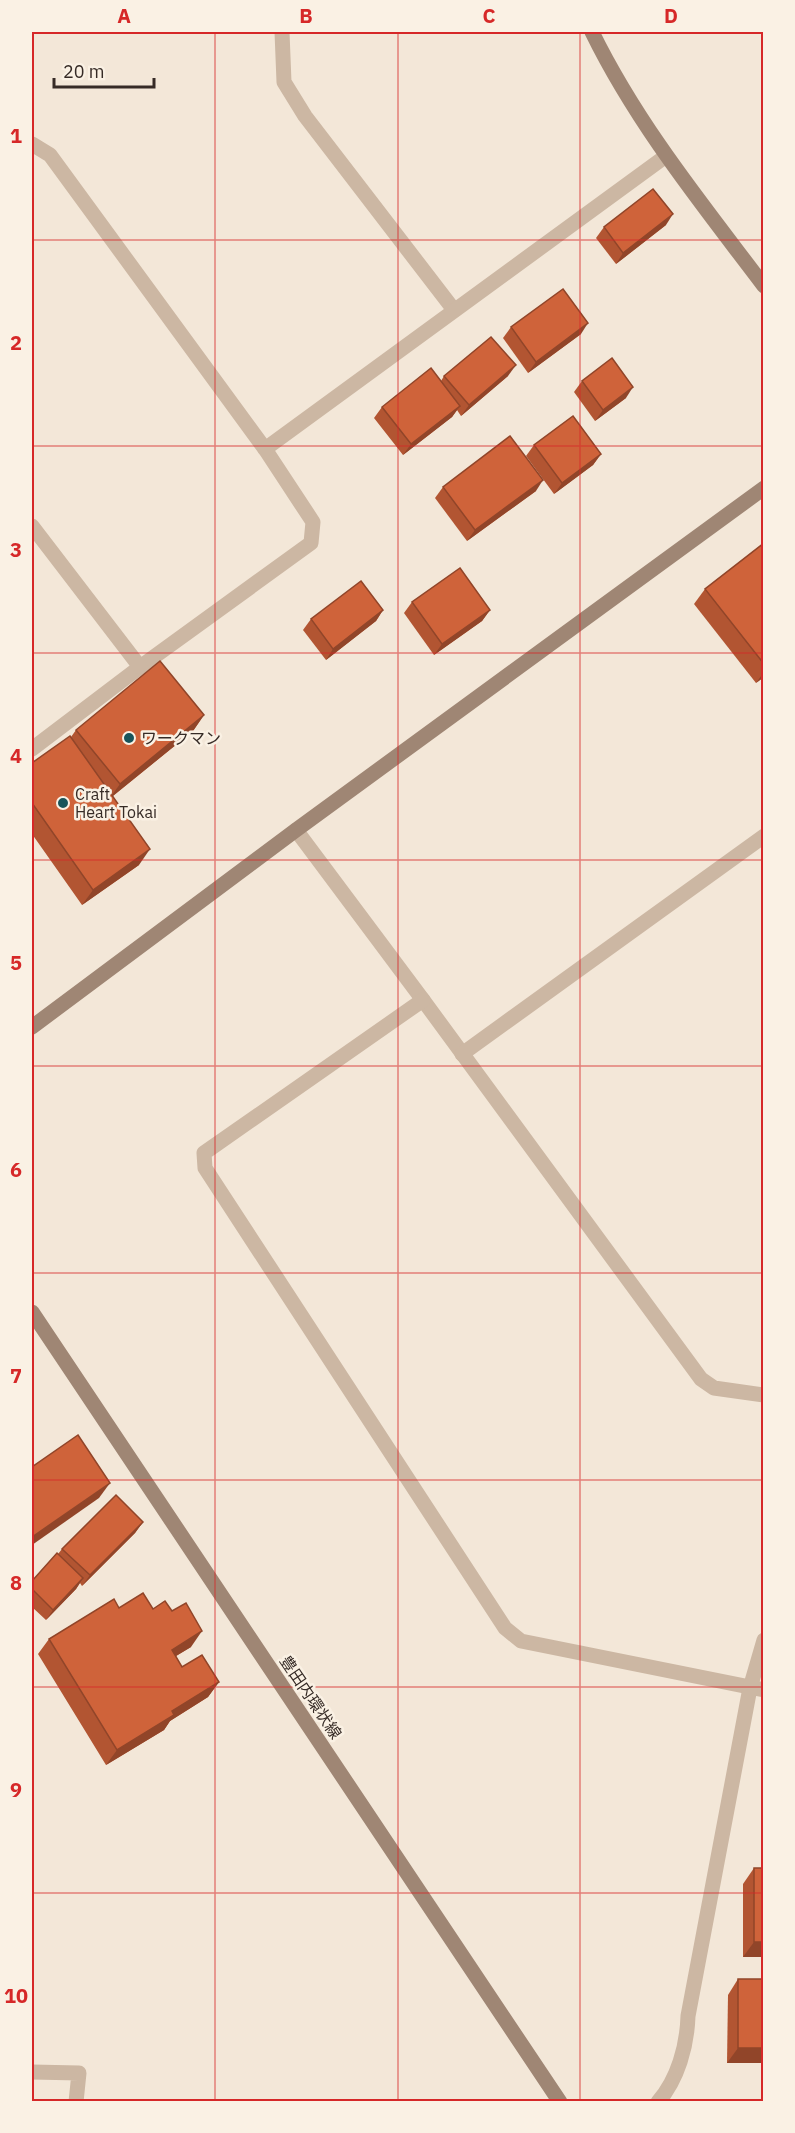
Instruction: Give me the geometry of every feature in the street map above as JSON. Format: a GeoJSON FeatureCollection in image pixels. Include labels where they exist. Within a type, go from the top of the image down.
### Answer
{"type":"FeatureCollection","features":[{"type":"Feature","properties":{"kind":"street"},"geometry":{"type":"LineString","coordinates":[[282,32],[284,82],[305,116],[454,310]]}},
{"type":"Feature","properties":{"kind":"street"},"geometry":{"type":"LineString","coordinates":[[592,32],[612,73],[666,156],[764,286]]}},
{"type":"Feature","properties":{"kind":"street"},"geometry":{"type":"LineString","coordinates":[[32,144],[50,155],[266,449],[313,522],[311,543],[140,667],[32,749]]}},
{"type":"Feature","properties":{"kind":"street"},"geometry":{"type":"LineString","coordinates":[[266,449],[666,156]]}},
{"type":"Feature","properties":{"kind":"street"},"geometry":{"type":"LineString","coordinates":[[32,1027],[296,830],[764,488]]}},
{"type":"Feature","properties":{"kind":"street"},"geometry":{"type":"LineString","coordinates":[[32,526],[140,667]]}},
{"type":"Feature","properties":{"kind":"street"},"geometry":{"type":"LineString","coordinates":[[296,830],[701,1379],[714,1388],[764,1395]]}},
{"type":"Feature","properties":{"kind":"street"},"geometry":{"type":"LineString","coordinates":[[462,1054],[764,836]]}},
{"type":"Feature","properties":{"kind":"street"},"geometry":{"type":"LineString","coordinates":[[423,1000],[204,1153],[205,1168],[505,1628],[521,1641],[757,1689]]}},
{"type":"Feature","properties":{"kind":"street","name":"豊田内環状線"},"geometry":{"type":"LineString","coordinates":[[32,1312],[560,2102]]}},
{"type":"Feature","properties":{"kind":"street"},"geometry":{"type":"LineString","coordinates":[[658,2102],[669,2090],[687,2034],[688,2016],[757,1689],[764,1640]]}},
{"type":"Feature","properties":{"kind":"street"},"geometry":{"type":"LineString","coordinates":[[32,2072],[79,2073],[76,2102]]}},
{"type":"Feature","properties":{"kind":"building"},"geometry":{"type":"Polygon","coordinates":[[[653,189],[673,214],[623,253],[604,227],[653,189]]]}},
{"type":"Feature","properties":{"kind":"building"},"geometry":{"type":"Polygon","coordinates":[[[563,289],[588,323],[536,362],[511,327],[563,289]]]}},
{"type":"Feature","properties":{"kind":"building"},"geometry":{"type":"Polygon","coordinates":[[[491,337],[516,365],[469,405],[444,376],[491,337]]]}},
{"type":"Feature","properties":{"kind":"building"},"geometry":{"type":"Polygon","coordinates":[[[612,358],[633,387],[603,410],[582,381],[612,358]]]}},
{"type":"Feature","properties":{"kind":"building"},"geometry":{"type":"Polygon","coordinates":[[[431,368],[460,406],[411,444],[382,407],[431,368]]]}},
{"type":"Feature","properties":{"kind":"building"},"geometry":{"type":"Polygon","coordinates":[[[573,416],[601,454],[562,483],[534,445],[573,416]]]}},
{"type":"Feature","properties":{"kind":"building"},"geometry":{"type":"Polygon","coordinates":[[[510,436],[543,480],[475,530],[443,487],[510,436]]]}},
{"type":"Feature","properties":{"kind":"building"},"geometry":{"type":"Polygon","coordinates":[[[764,543],[764,664],[705,589],[764,543]]]}},
{"type":"Feature","properties":{"kind":"building"},"geometry":{"type":"Polygon","coordinates":[[[460,568],[490,610],[442,644],[412,602],[460,568]]]}},
{"type":"Feature","properties":{"kind":"building"},"geometry":{"type":"Polygon","coordinates":[[[361,581],[383,610],[333,649],[311,619],[361,581]]]}},
{"type":"Feature","properties":{"kind":"building","name":"ワークマン"},"geometry":{"type":"Polygon","coordinates":[[[160,661],[204,715],[120,784],[76,730],[160,661]]]}},
{"type":"Feature","properties":{"kind":"building","name":"Craft Heart Tokai"},"geometry":{"type":"Polygon","coordinates":[[[70,736],[150,849],[93,890],[32,803],[32,763],[70,736]]]}},
{"type":"Feature","properties":{"kind":"building"},"geometry":{"type":"Polygon","coordinates":[[[78,1435],[110,1483],[32,1537],[32,1467],[78,1435]]]}},
{"type":"Feature","properties":{"kind":"building"},"geometry":{"type":"Polygon","coordinates":[[[116,1495],[143,1522],[90,1575],[62,1549],[116,1495]]]}},
{"type":"Feature","properties":{"kind":"building"},"geometry":{"type":"Polygon","coordinates":[[[57,1553],[83,1578],[53,1610],[32,1589],[32,1581],[57,1553]]]}},
{"type":"Feature","properties":{"kind":"building"},"geometry":{"type":"Polygon","coordinates":[[[143,1593],[153,1609],[165,1601],[172,1611],[186,1603],[202,1631],[172,1650],[182,1667],[202,1655],[219,1682],[172,1711],[174,1715],[117,1750],[49,1639],[114,1599],[119,1608],[143,1593]]]}},
{"type":"Feature","properties":{"kind":"building"},"geometry":{"type":"Polygon","coordinates":[[[754,1868],[764,1868],[764,1942],[754,1942],[754,1868]]]}},
{"type":"Feature","properties":{"kind":"building"},"geometry":{"type":"Polygon","coordinates":[[[738,1979],[764,1979],[764,2048],[738,2048],[738,1979]]]}},
{"type":"Feature","properties":{"kind":"place","name":"ワークマン"},"geometry":{"type":"Point","coordinates":[129,738]}},
{"type":"Feature","properties":{"kind":"place","name":"Craft Heart Tokai"},"geometry":{"type":"Point","coordinates":[63,803]}}]}
